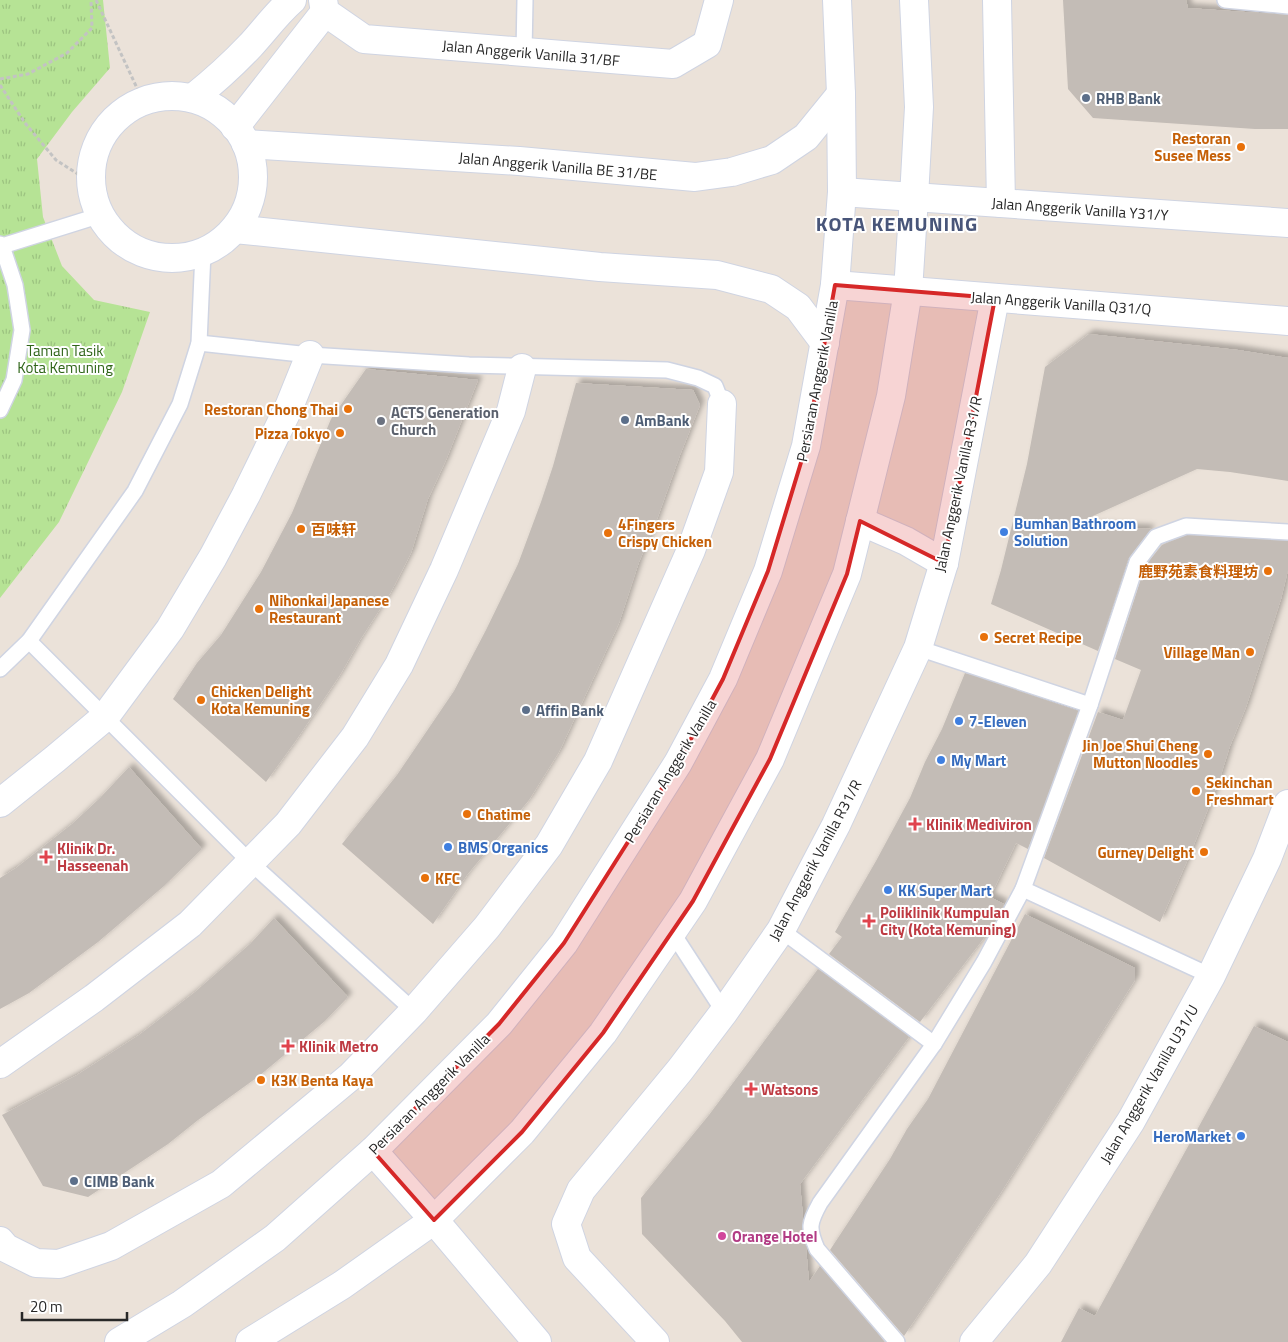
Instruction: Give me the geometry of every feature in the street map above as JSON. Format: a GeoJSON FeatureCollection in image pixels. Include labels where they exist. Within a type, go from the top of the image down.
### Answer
{"type":"FeatureCollection","features":[{"type":"Feature","properties":{"kind":"street"},"geometry":{"type":"LineString","coordinates":[[193,98],[222,74],[292,0]]}},
{"type":"Feature","properties":{"kind":"street","name":"Jalan Anggerik Vanilla 31/BF"},"geometry":{"type":"LineString","coordinates":[[324,6],[364,39],[673,64],[706,44],[719,0]]}},
{"type":"Feature","properties":{"kind":"street","name":"Persiaran Anggerik Vanilla"},"geometry":{"type":"LineString","coordinates":[[119,1342],[182,1304],[275,1238],[373,1151],[499,1024],[564,943],[678,763],[723,679],[768,571],[806,446],[835,286],[842,192],[841,94],[837,0]]}},
{"type":"Feature","properties":{"kind":"street"},"geometry":{"type":"LineString","coordinates":[[250,1342],[342,1285],[434,1220],[522,1132],[603,1033],[693,901],[770,759],[847,574],[891,396],[908,290],[914,197],[919,107],[914,0]]}},
{"type":"Feature","properties":{"kind":"street"},"geometry":{"type":"LineString","coordinates":[[997,0],[1001,203]]}},
{"type":"Feature","properties":{"kind":"street"},"geometry":{"type":"LineString","coordinates":[[241,135],[324,6]]}},
{"type":"Feature","properties":{"kind":"street","name":"Jalan Anggerik Vanilla BE 31/BE"},"geometry":{"type":"LineString","coordinates":[[241,135],[695,177],[732,172],[772,160],[806,137],[841,94]]}},
{"type":"Feature","properties":{"kind":"street"},"geometry":{"type":"LineString","coordinates":[[159,97],[193,98],[224,114],[241,135],[252,166],[252,188],[246,210],[235,229],[215,246],[203,252],[183,257],[163,258],[144,253],[126,243],[111,230],[101,215],[92,183],[94,157],[104,134],[120,114],[143,101],[159,97]]}},
{"type":"Feature","properties":{"kind":"street","name":"Jalan Anggerik Vanilla Y31/Y"},"geometry":{"type":"LineString","coordinates":[[842,192],[1288,223]]}},
{"type":"Feature","properties":{"kind":"street"},"geometry":{"type":"LineString","coordinates":[[235,229],[600,267],[717,275],[771,289],[798,307],[825,343]]}},
{"type":"Feature","properties":{"kind":"street","name":"Jalan Anggerik Vanilla Q31/Q"},"geometry":{"type":"LineString","coordinates":[[835,286],[908,290],[1288,321]]}},
{"type":"Feature","properties":{"kind":"street","name":"Jalan Anggerik Vanilla R31/R"},"geometry":{"type":"LineString","coordinates":[[656,1342],[577,1258],[566,1224],[581,1190],[680,1070],[724,1012],[781,930],[836,825],[918,648],[944,563],[995,298]]}},
{"type":"Feature","properties":{"kind":"street"},"geometry":{"type":"LineString","coordinates":[[0,803],[55,760],[105,717],[170,629],[213,557],[246,494],[280,425],[310,355]]}},
{"type":"Feature","properties":{"kind":"street"},"geometry":{"type":"LineString","coordinates":[[0,1064],[94,998],[190,924],[288,824],[355,737],[399,665],[444,570],[511,411],[522,368]]}},
{"type":"Feature","properties":{"kind":"street"},"geometry":{"type":"LineString","coordinates":[[0,1241],[6,1248],[36,1263],[59,1264],[111,1246],[221,1184],[351,1076],[414,1011],[487,927],[549,846],[598,761],[691,550],[719,472],[722,404]]}},
{"type":"Feature","properties":{"kind":"street"},"geometry":{"type":"LineString","coordinates":[[860,520],[906,541],[944,563]]}},
{"type":"Feature","properties":{"kind":"street","name":"Jalan Anggerik Vanilla U31/U"},"geometry":{"type":"LineString","coordinates":[[974,1342],[1038,1264],[1126,1129],[1211,976],[1267,859],[1288,804]]}},
{"type":"Feature","properties":{"kind":"street"},"geometry":{"type":"LineString","coordinates":[[373,1151],[434,1220],[536,1342]]}},
{"type":"Feature","properties":{"kind":"lane"},"geometry":{"type":"LineString","coordinates":[[524,53],[525,0]]}},
{"type":"Feature","properties":{"kind":"lane"},"geometry":{"type":"LineString","coordinates":[[1225,0],[1288,6]]}},
{"type":"Feature","properties":{"kind":"lane"},"geometry":{"type":"LineString","coordinates":[[0,410],[14,380],[22,330],[15,285],[1,245],[101,215]]}},
{"type":"Feature","properties":{"kind":"lane"},"geometry":{"type":"LineString","coordinates":[[0,670],[29,641],[135,491],[180,404],[199,343],[203,252]]}},
{"type":"Feature","properties":{"kind":"lane"},"geometry":{"type":"LineString","coordinates":[[199,343],[310,355],[522,368],[667,370],[698,378],[715,386],[722,404]]}},
{"type":"Feature","properties":{"kind":"lane"},"geometry":{"type":"LineString","coordinates":[[897,1342],[817,1249],[810,1233],[812,1216],[934,1044],[984,962],[1022,889],[1090,705],[1137,562],[1156,537],[1186,526],[1288,532]]}},
{"type":"Feature","properties":{"kind":"lane"},"geometry":{"type":"LineString","coordinates":[[29,641],[251,863],[414,1011]]}},
{"type":"Feature","properties":{"kind":"lane"},"geometry":{"type":"LineString","coordinates":[[918,648],[1090,705]]}},
{"type":"Feature","properties":{"kind":"lane"},"geometry":{"type":"LineString","coordinates":[[1022,889],[1211,976]]}},
{"type":"Feature","properties":{"kind":"lane"},"geometry":{"type":"LineString","coordinates":[[781,930],[934,1044]]}},
{"type":"Feature","properties":{"kind":"lane"},"geometry":{"type":"LineString","coordinates":[[672,932],[724,1012]]}},
{"type":"Feature","properties":{"kind":"path"},"geometry":{"type":"LineString","coordinates":[[0,80],[28,74],[67,53],[92,28],[91,0]]}},
{"type":"Feature","properties":{"kind":"path"},"geometry":{"type":"LineString","coordinates":[[96,0],[143,101]]}},
{"type":"Feature","properties":{"kind":"path"},"geometry":{"type":"LineString","coordinates":[[0,85],[25,123],[56,160],[92,183]]}},
{"type":"Feature","properties":{"kind":"highlighted area"},"geometry":{"type":"Polygon","coordinates":[[[835,285],[995,298],[944,563],[860,521],[847,574],[770,759],[693,901],[603,1033],[522,1132],[434,1220],[373,1151],[499,1024],[564,943],[678,763],[723,679],[768,571],[806,446],[835,285]]]}},
{"type":"Feature","properties":{"kind":"green space","name":"Taman Tasik Kota Kemuning"},"geometry":{"type":"Polygon","coordinates":[[[0,0],[103,0],[110,68],[72,112],[37,159],[43,217],[62,266],[94,300],[150,312],[122,392],[59,522],[0,598],[0,0]]]}},
{"type":"Feature","properties":{"kind":"building"},"geometry":{"type":"Polygon","coordinates":[[[1063,0],[1186,0],[1188,8],[1288,15],[1288,129],[1255,129],[1093,118],[1068,89],[1063,0]]]}},
{"type":"Feature","properties":{"kind":"building"},"geometry":{"type":"Polygon","coordinates":[[[1089,334],[1238,350],[1288,358],[1288,481],[1197,469],[1073,525],[1151,529],[1128,559],[1098,651],[991,604],[1027,464],[1045,367],[1089,334]]]}},
{"type":"Feature","properties":{"kind":"building"},"geometry":{"type":"Polygon","coordinates":[[[366,369],[478,380],[428,499],[411,553],[391,592],[340,675],[266,782],[173,699],[197,663],[221,635],[261,572],[292,513],[331,419],[366,369]]]}},
{"type":"Feature","properties":{"kind":"building"},"geometry":{"type":"Polygon","coordinates":[[[576,383],[693,390],[700,405],[639,562],[619,623],[559,752],[529,800],[467,875],[433,924],[342,844],[397,775],[454,691],[486,630],[518,564],[541,502],[576,383]]]}},
{"type":"Feature","properties":{"kind":"building"},"geometry":{"type":"Polygon","coordinates":[[[1187,535],[1288,541],[1288,570],[1281,599],[1246,707],[1191,852],[1160,922],[1044,858],[1098,712],[1123,720],[1141,670],[1115,659],[1145,566],[1162,545],[1187,535]]]}},
{"type":"Feature","properties":{"kind":"building"},"geometry":{"type":"Polygon","coordinates":[[[965,673],[1078,711],[1028,849],[1016,843],[990,897],[1004,904],[993,926],[920,1022],[829,954],[842,937],[835,932],[910,798],[925,762],[942,729],[965,673]]]}},
{"type":"Feature","properties":{"kind":"building"},"geometry":{"type":"Polygon","coordinates":[[[129,767],[202,849],[164,886],[98,942],[29,993],[0,1009],[0,878],[16,868],[72,824],[129,767]]]}},
{"type":"Feature","properties":{"kind":"building"},"geometry":{"type":"Polygon","coordinates":[[[1025,914],[1135,968],[1135,980],[1000,1194],[904,1336],[830,1250],[928,1099],[1025,914]]]}},
{"type":"Feature","properties":{"kind":"building"},"geometry":{"type":"Polygon","coordinates":[[[274,918],[348,997],[325,1021],[259,1076],[168,1144],[88,1197],[43,1186],[2,1115],[77,1075],[139,1035],[195,992],[250,944],[274,918]]]}},
{"type":"Feature","properties":{"kind":"building"},"geometry":{"type":"Polygon","coordinates":[[[818,969],[909,1037],[800,1184],[803,1217],[802,1231],[806,1247],[809,1282],[820,1266],[885,1342],[742,1342],[725,1321],[642,1234],[641,1198],[709,1115],[818,969]]]}},
{"type":"Feature","properties":{"kind":"building","name":"HeroMarket"},"geometry":{"type":"Polygon","coordinates":[[[1254,1026],[1288,1042],[1288,1342],[1061,1342],[1079,1308],[1095,1316],[1254,1026]]]}},
{"type":"Feature","properties":{"kind":"place","name":"RHB Bank"},"geometry":{"type":"Point","coordinates":[1086,98]}},
{"type":"Feature","properties":{"kind":"place","name":"Restoran Susee Mess"},"geometry":{"type":"Point","coordinates":[1241,147]}},
{"type":"Feature","properties":{"kind":"place","name":"Restoran Chong Thai"},"geometry":{"type":"Point","coordinates":[348,409]}},
{"type":"Feature","properties":{"kind":"place","name":"AmBank"},"geometry":{"type":"Point","coordinates":[625,420]}},
{"type":"Feature","properties":{"kind":"place","name":"ACTS Generation Church"},"geometry":{"type":"Point","coordinates":[381,421]}},
{"type":"Feature","properties":{"kind":"place","name":"Pizza Tokyo"},"geometry":{"type":"Point","coordinates":[340,433]}},
{"type":"Feature","properties":{"kind":"place","name":"百味轩"},"geometry":{"type":"Point","coordinates":[301,529]}},
{"type":"Feature","properties":{"kind":"place","name":"Bumhan Bathroom Solution"},"geometry":{"type":"Point","coordinates":[1004,532]}},
{"type":"Feature","properties":{"kind":"place","name":"4Fingers Crispy Chicken"},"geometry":{"type":"Point","coordinates":[608,533]}},
{"type":"Feature","properties":{"kind":"place","name":"鹿野苑素食料理坊"},"geometry":{"type":"Point","coordinates":[1268,571]}},
{"type":"Feature","properties":{"kind":"place","name":"Nihonkai Japanese Restaurant"},"geometry":{"type":"Point","coordinates":[259,609]}},
{"type":"Feature","properties":{"kind":"place","name":"Secret Recipe"},"geometry":{"type":"Point","coordinates":[984,637]}},
{"type":"Feature","properties":{"kind":"place","name":"Village Man"},"geometry":{"type":"Point","coordinates":[1250,652]}},
{"type":"Feature","properties":{"kind":"place","name":"Chicken Delight Kota Kemuning"},"geometry":{"type":"Point","coordinates":[201,700]}},
{"type":"Feature","properties":{"kind":"place","name":"Affin Bank"},"geometry":{"type":"Point","coordinates":[526,710]}},
{"type":"Feature","properties":{"kind":"place","name":"7-Eleven"},"geometry":{"type":"Point","coordinates":[959,721]}},
{"type":"Feature","properties":{"kind":"place","name":"Jin Joe Shui Cheng Mutton Noodles"},"geometry":{"type":"Point","coordinates":[1208,754]}},
{"type":"Feature","properties":{"kind":"place","name":"My Mart"},"geometry":{"type":"Point","coordinates":[941,760]}},
{"type":"Feature","properties":{"kind":"place","name":"Sekinchan Freshmart"},"geometry":{"type":"Point","coordinates":[1196,791]}},
{"type":"Feature","properties":{"kind":"place","name":"Chatime"},"geometry":{"type":"Point","coordinates":[467,814]}},
{"type":"Feature","properties":{"kind":"place","name":"Klinik Mediviron"},"geometry":{"type":"Point","coordinates":[915,824]}},
{"type":"Feature","properties":{"kind":"place","name":"BMS Organics"},"geometry":{"type":"Point","coordinates":[448,847]}},
{"type":"Feature","properties":{"kind":"place","name":"Gurney Delight"},"geometry":{"type":"Point","coordinates":[1204,852]}},
{"type":"Feature","properties":{"kind":"place","name":"Klinik Dr. Hasseenah"},"geometry":{"type":"Point","coordinates":[46,857]}},
{"type":"Feature","properties":{"kind":"place","name":"KFC"},"geometry":{"type":"Point","coordinates":[425,878]}},
{"type":"Feature","properties":{"kind":"place","name":"KK Super Mart"},"geometry":{"type":"Point","coordinates":[888,890]}},
{"type":"Feature","properties":{"kind":"place","name":"Poliklinik Kumpulan City (Kota Kemuning)"},"geometry":{"type":"Point","coordinates":[869,921]}},
{"type":"Feature","properties":{"kind":"place","name":"Klinik Metro"},"geometry":{"type":"Point","coordinates":[288,1046]}},
{"type":"Feature","properties":{"kind":"place","name":"K3K Benta Kaya"},"geometry":{"type":"Point","coordinates":[261,1080]}},
{"type":"Feature","properties":{"kind":"place","name":"Watsons"},"geometry":{"type":"Point","coordinates":[751,1089]}},
{"type":"Feature","properties":{"kind":"place","name":"HeroMarket"},"geometry":{"type":"Point","coordinates":[1241,1136]}},
{"type":"Feature","properties":{"kind":"place","name":"CIMB Bank"},"geometry":{"type":"Point","coordinates":[74,1181]}},
{"type":"Feature","properties":{"kind":"place","name":"Orange Hotel"},"geometry":{"type":"Point","coordinates":[722,1236]}},
{"type":"Feature","properties":{"kind":"district","name":"KOTA KEMUNING"},"geometry":{"type":"Point","coordinates":[897,223]}}]}
